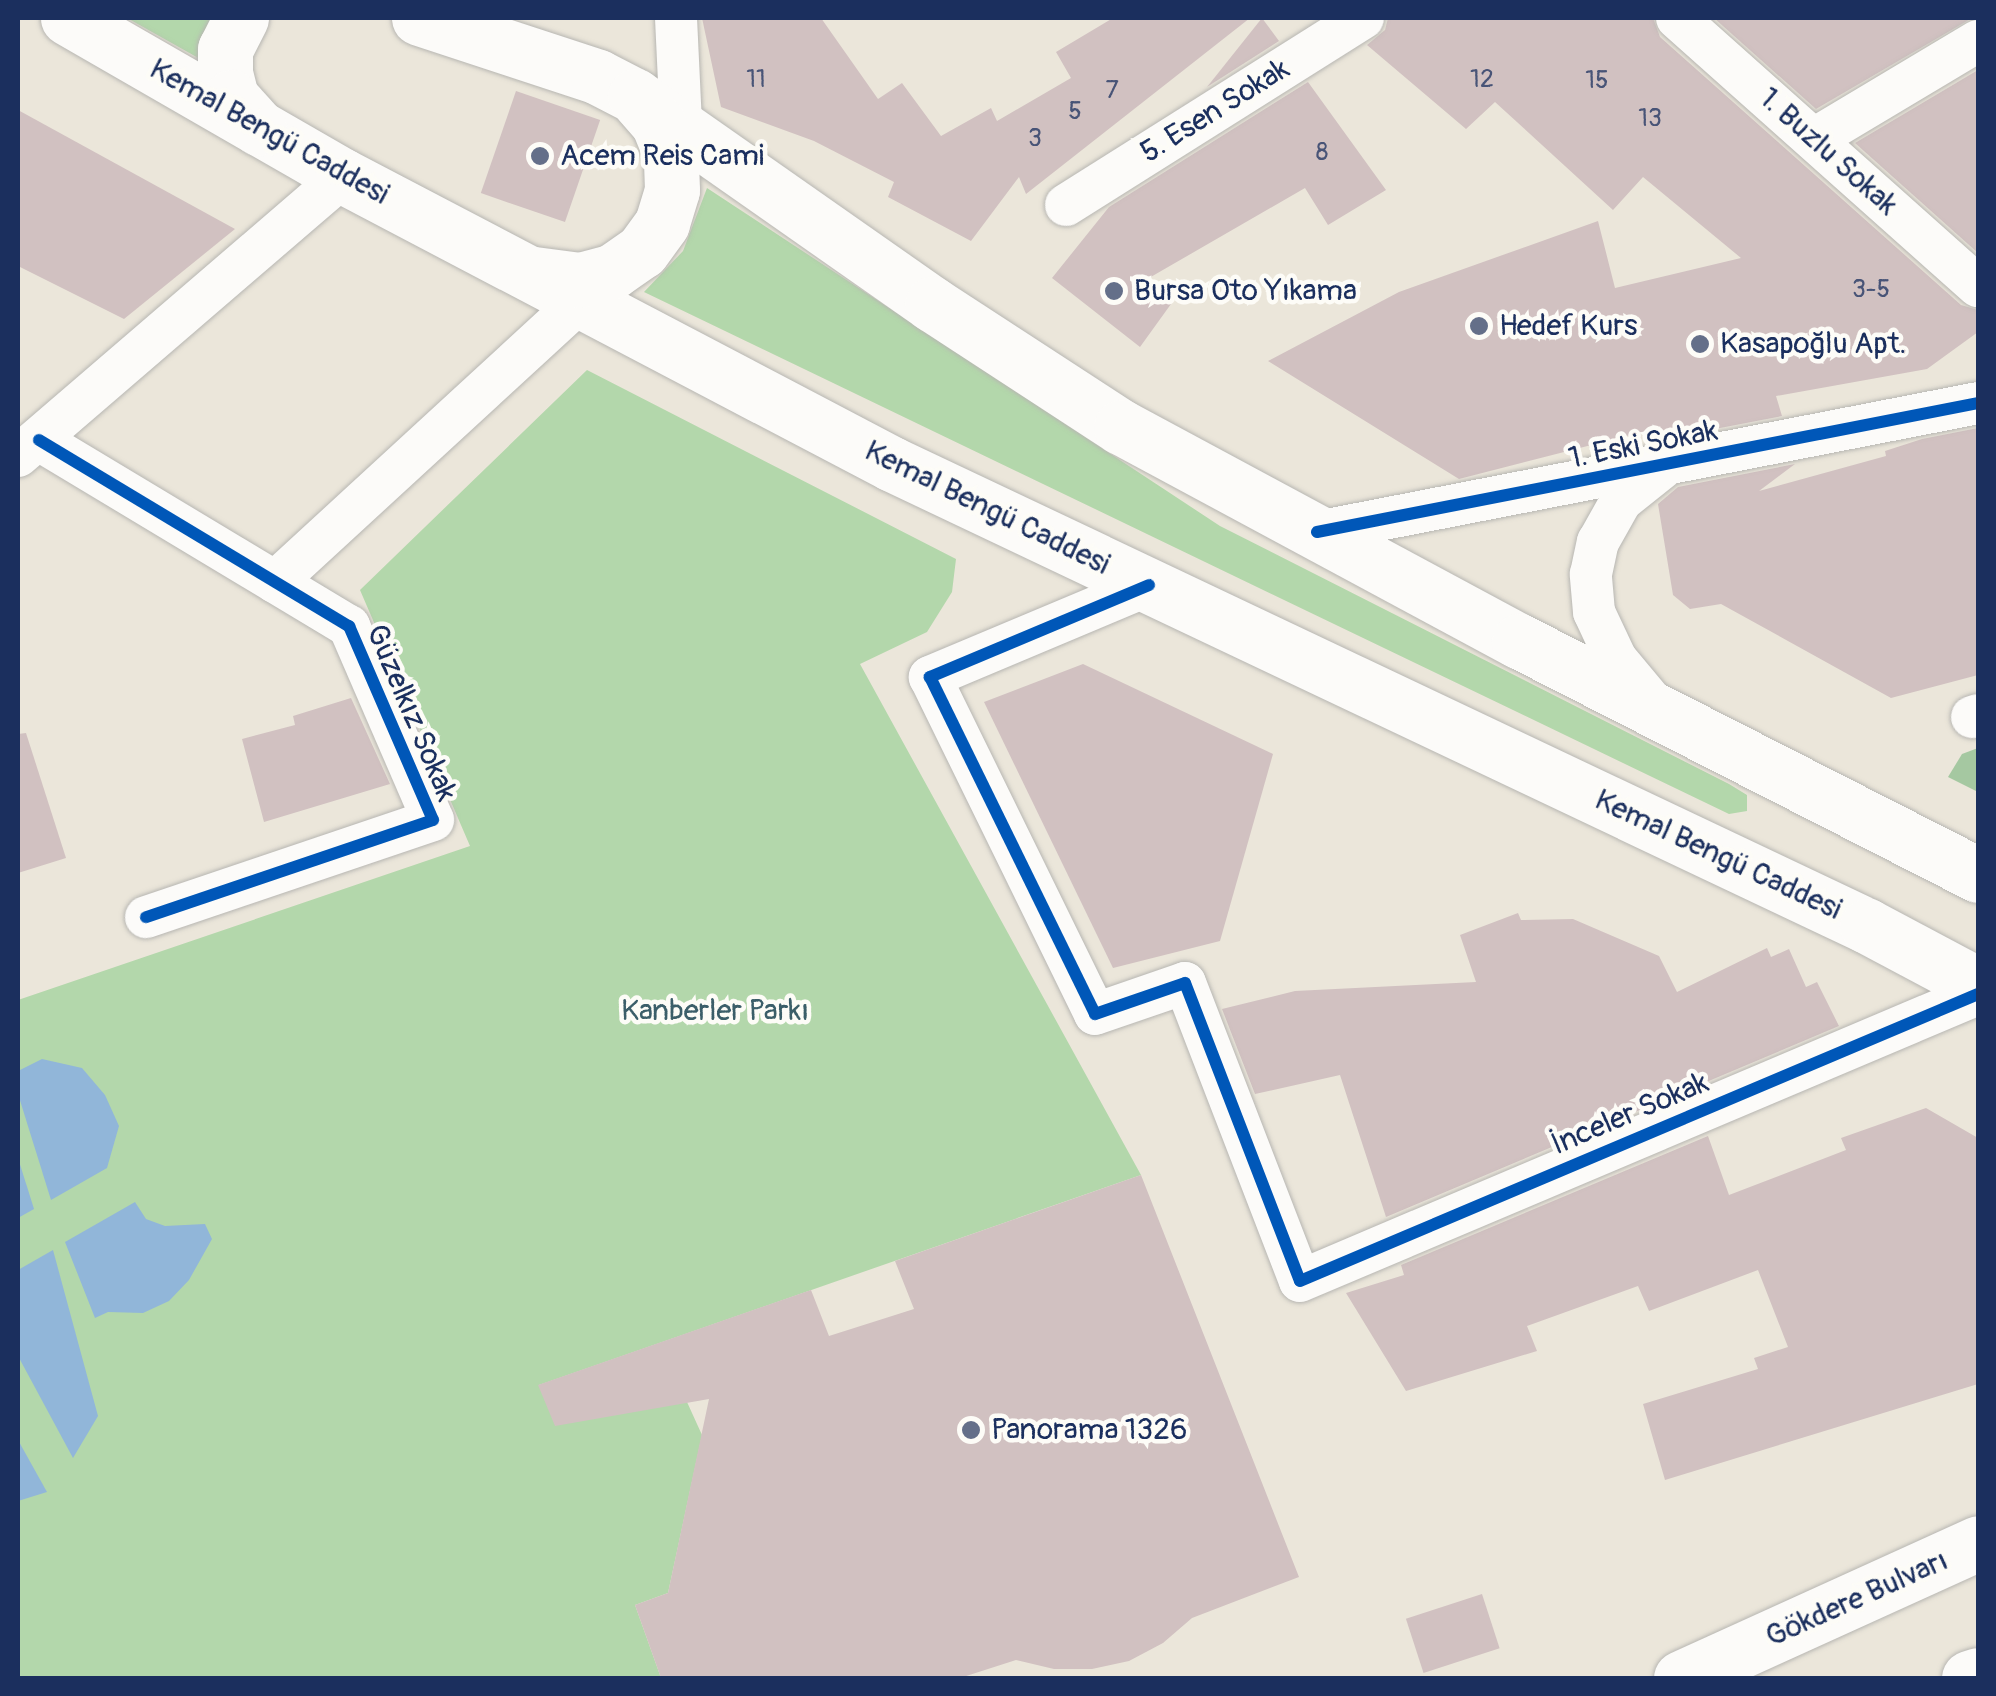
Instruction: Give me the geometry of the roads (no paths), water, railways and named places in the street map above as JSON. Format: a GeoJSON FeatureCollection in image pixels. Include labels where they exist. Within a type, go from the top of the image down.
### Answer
{"type":"FeatureCollection","features":[{"type":"Feature","properties":{"kind":"main road","name":"Kemal Bengü Caddesi"},"geometry":{"type":"LineString","coordinates":[[68,18],[264,132],[512,266],[597,286],[892,464],[1867,926],[1978,985]]}},
{"type":"Feature","properties":{"kind":"main road"},"geometry":{"type":"LineString","coordinates":[[241,18],[226,48],[224,74],[231,98],[245,117],[264,132]]}},
{"type":"Feature","properties":{"kind":"main road"},"geometry":{"type":"LineString","coordinates":[[420,18],[598,77],[635,96],[932,304],[1121,427],[1662,714],[1978,874]]}},
{"type":"Feature","properties":{"kind":"main road"},"geometry":{"type":"LineString","coordinates":[[597,286],[642,251],[662,223],[672,190],[671,155],[658,123],[635,96]]}},
{"type":"Feature","properties":{"kind":"main road","name":"Gökdere Bulvarı"},"geometry":{"type":"LineString","coordinates":[[1681,1678],[1978,1544]]}},
{"type":"Feature","properties":{"kind":"main road"},"geometry":{"type":"LineString","coordinates":[[1969,1678],[1978,1675]]}},
{"type":"Feature","properties":{"kind":"street"},"geometry":{"type":"LineString","coordinates":[[672,190],[680,125],[676,18]]}},
{"type":"Feature","properties":{"kind":"street","name":"5. Esen Sokak"},"geometry":{"type":"LineString","coordinates":[[1066,206],[1363,18]]}},
{"type":"Feature","properties":{"kind":"street","name":"1. Buzlu Sokak"},"geometry":{"type":"LineString","coordinates":[[1677,18],[1978,286]]}},
{"type":"Feature","properties":{"kind":"street"},"geometry":{"type":"LineString","coordinates":[[1814,139],[1978,41]]}},
{"type":"Feature","properties":{"kind":"street","name":"Güzelkız Sokak"},"geometry":{"type":"LineString","coordinates":[[146,917],[433,820],[348,626],[28,448],[343,176]]}},
{"type":"Feature","properties":{"kind":"street"},"geometry":{"type":"LineString","coordinates":[[275,582],[597,286]]}},
{"type":"Feature","properties":{"kind":"street","name":"1. Eski Sokak"},"geometry":{"type":"LineString","coordinates":[[1317,532],[1978,403]]}},
{"type":"Feature","properties":{"kind":"street"},"geometry":{"type":"LineString","coordinates":[[1662,714],[1616,659],[1594,612],[1590,574],[1598,542],[1621,502],[1664,466]]}},
{"type":"Feature","properties":{"kind":"street","name":"İnceler Sokak"},"geometry":{"type":"LineString","coordinates":[[1149,586],[930,677],[1095,1014],[1185,982],[1300,1281],[1978,994]]}},
{"type":"Feature","properties":{"kind":"water"},"geometry":{"type":"Polygon","coordinates":[[[42,1059],[82,1068],[105,1095],[119,1126],[107,1168],[51,1200],[18,1094],[18,1071],[42,1059]]]}},
{"type":"Feature","properties":{"kind":"water"},"geometry":{"type":"Polygon","coordinates":[[[18,1158],[34,1209],[18,1218],[18,1158]]]}},
{"type":"Feature","properties":{"kind":"water"},"geometry":{"type":"Polygon","coordinates":[[[135,1202],[146,1219],[165,1226],[205,1224],[212,1239],[189,1280],[169,1301],[143,1313],[108,1312],[95,1318],[65,1242],[135,1202]]]}},
{"type":"Feature","properties":{"kind":"water"},"geometry":{"type":"Polygon","coordinates":[[[53,1250],[98,1416],[73,1458],[18,1356],[18,1270],[53,1250]]]}},
{"type":"Feature","properties":{"kind":"water"},"geometry":{"type":"Polygon","coordinates":[[[18,1440],[47,1492],[18,1501],[18,1440]]]}},
{"type":"Feature","properties":{"kind":"place","name":"Acem Reis Cami"},"geometry":{"type":"Point","coordinates":[540,156]}},
{"type":"Feature","properties":{"kind":"place","name":"Bursa Oto Yıkama"},"geometry":{"type":"Point","coordinates":[1114,291]}},
{"type":"Feature","properties":{"kind":"place","name":"Hedef Kurs"},"geometry":{"type":"Point","coordinates":[1479,326]}},
{"type":"Feature","properties":{"kind":"place","name":"Kasapoğlu Apt."},"geometry":{"type":"Point","coordinates":[1700,344]}},
{"type":"Feature","properties":{"kind":"place","name":"Panorama 1326"},"geometry":{"type":"Point","coordinates":[971,1430]}},
{"type":"Feature","properties":{"kind":"park label","name":"Kanberler Parkı"},"geometry":{"type":"Point","coordinates":[715,1011]}}]}
